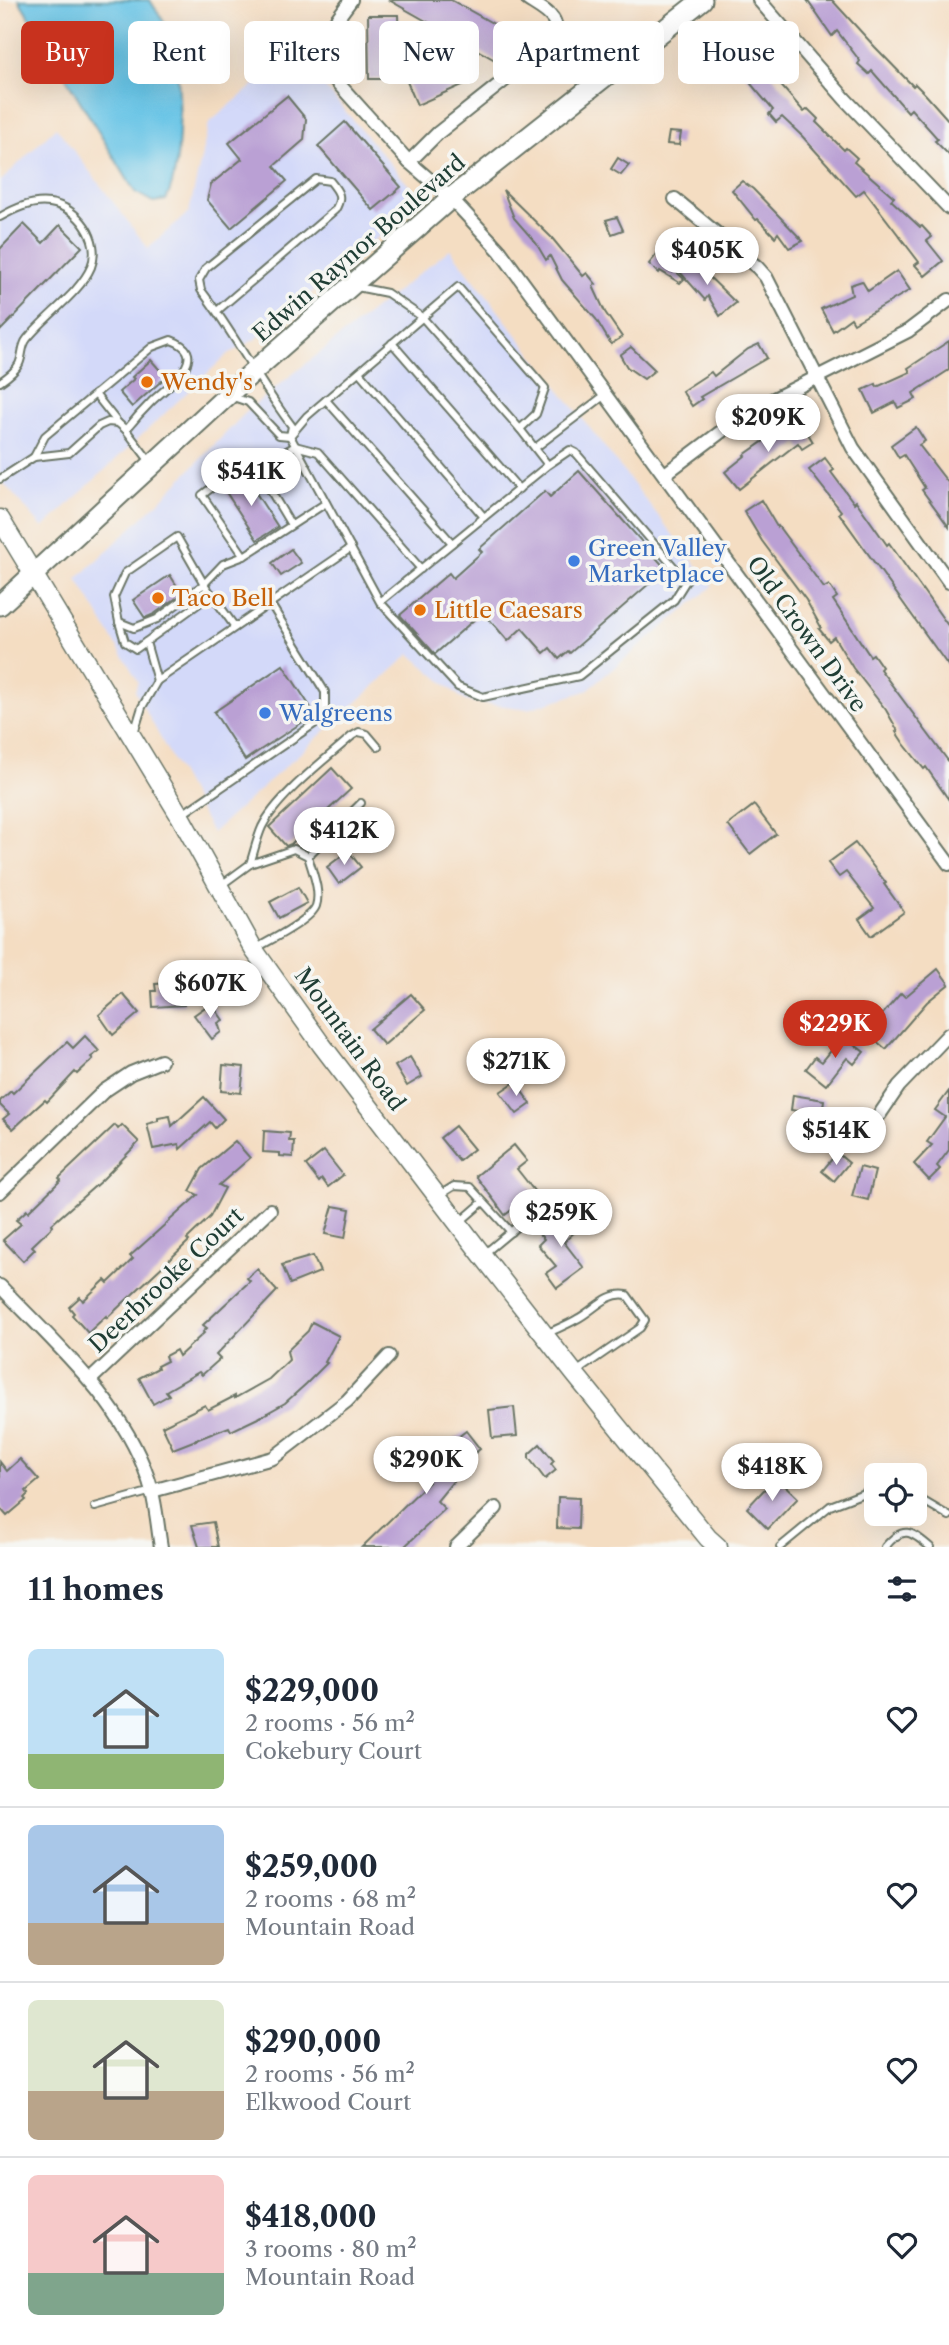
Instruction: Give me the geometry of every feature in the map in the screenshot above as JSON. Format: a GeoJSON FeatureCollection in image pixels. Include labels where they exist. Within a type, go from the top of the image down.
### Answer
{"type":"FeatureCollection","features":[{"type":"Feature","properties":{"kind":"main road","name":"Edwin Raynor Boulevard"},"geometry":{"type":"LineString","coordinates":[[0,605],[255,370],[450,198],[702,0]]}},
{"type":"Feature","properties":{"kind":"main road","name":"Mountain Road"},"geometry":{"type":"LineString","coordinates":[[0,519],[180,816],[254,950],[329,1055],[544,1335],[718,1547]]}},
{"type":"Feature","properties":{"kind":"street","name":"Old Crown Drive"},"geometry":{"type":"LineString","coordinates":[[351,0],[323,38],[317,51],[319,61],[409,162],[450,198],[500,251],[949,864]]}},
{"type":"Feature","properties":{"kind":"street"},"geometry":{"type":"LineString","coordinates":[[409,162],[438,134],[550,45],[556,36],[556,26],[551,13],[528,0]]}},
{"type":"Feature","properties":{"kind":"street"},"geometry":{"type":"LineString","coordinates":[[759,0],[845,100],[949,208]]}},
{"type":"Feature","properties":{"kind":"street"},"geometry":{"type":"LineString","coordinates":[[675,199],[766,277],[853,449],[949,582]]}},
{"type":"Feature","properties":{"kind":"street"},"geometry":{"type":"LineString","coordinates":[[665,474],[730,425],[766,403],[908,331],[949,300]]}},
{"type":"Feature","properties":{"kind":"street"},"geometry":{"type":"LineString","coordinates":[[880,1114],[899,1086],[949,1034]]}},
{"type":"Feature","properties":{"kind":"street"},"geometry":{"type":"LineString","coordinates":[[0,1192],[104,1091],[131,1073],[161,1061]]}},
{"type":"Feature","properties":{"kind":"street","name":"Deerbrooke Court"},"geometry":{"type":"LineString","coordinates":[[90,1380],[270,1210]]}},
{"type":"Feature","properties":{"kind":"street"},"geometry":{"type":"LineString","coordinates":[[0,1286],[90,1380],[126,1429],[152,1491],[161,1547]]}},
{"type":"Feature","properties":{"kind":"street"},"geometry":{"type":"LineString","coordinates":[[152,1491],[273,1458],[347,1401],[389,1356]]}},
{"type":"Feature","properties":{"kind":"street"},"geometry":{"type":"LineString","coordinates":[[456,1547],[496,1508]]}},
{"type":"Feature","properties":{"kind":"lane"},"geometry":{"type":"LineString","coordinates":[[217,311],[335,210],[341,201],[340,193],[330,181],[316,179],[206,268],[199,280],[201,290],[255,370],[267,393],[292,426],[290,436],[380,602],[458,687],[482,697],[579,676],[674,600],[686,581],[576,453],[570,450],[380,602]]}},
{"type":"Feature","properties":{"kind":"lane"},"geometry":{"type":"LineString","coordinates":[[0,217],[35,203],[52,203],[69,210],[84,223],[94,253],[91,268],[79,285],[24,341],[19,364],[0,382]]}},
{"type":"Feature","properties":{"kind":"lane"},"geometry":{"type":"LineString","coordinates":[[349,286],[387,293],[422,317],[548,465]]}},
{"type":"Feature","properties":{"kind":"lane"},"geometry":{"type":"LineString","coordinates":[[290,436],[307,416],[458,287],[545,388],[536,414],[520,429]]}},
{"type":"Feature","properties":{"kind":"lane"},"geometry":{"type":"LineString","coordinates":[[34,457],[45,436],[161,342],[171,340],[185,349],[188,360],[182,374],[150,403],[126,430]]}},
{"type":"Feature","properties":{"kind":"lane"},"geometry":{"type":"LineString","coordinates":[[392,343],[519,489]]}},
{"type":"Feature","properties":{"kind":"lane"},"geometry":{"type":"LineString","coordinates":[[359,372],[484,517]]}},
{"type":"Feature","properties":{"kind":"lane"},"geometry":{"type":"LineString","coordinates":[[96,394],[152,465]]}},
{"type":"Feature","properties":{"kind":"lane"},"geometry":{"type":"LineString","coordinates":[[535,448],[605,395]]}},
{"type":"Feature","properties":{"kind":"lane"},"geometry":{"type":"LineString","coordinates":[[228,396],[248,402],[279,435],[290,436]]}},
{"type":"Feature","properties":{"kind":"lane"},"geometry":{"type":"LineString","coordinates":[[326,400],[452,543]]}},
{"type":"Feature","properties":{"kind":"lane"},"geometry":{"type":"LineString","coordinates":[[0,479],[34,457],[69,453],[99,426],[108,422],[117,423]]}},
{"type":"Feature","properties":{"kind":"lane"},"geometry":{"type":"LineString","coordinates":[[257,469],[295,446],[318,452],[421,569]]}},
{"type":"Feature","properties":{"kind":"lane"},"geometry":{"type":"LineString","coordinates":[[244,556],[202,495],[251,458],[291,526]]}},
{"type":"Feature","properties":{"kind":"lane"},"geometry":{"type":"LineString","coordinates":[[118,622],[134,628],[157,619],[204,584],[223,564],[244,556],[326,503]]}},
{"type":"Feature","properties":{"kind":"lane"},"geometry":{"type":"LineString","coordinates":[[212,594],[136,649],[125,642],[114,597],[125,573],[177,537],[204,584],[212,594],[235,627]]}},
{"type":"Feature","properties":{"kind":"lane"},"geometry":{"type":"LineString","coordinates":[[133,737],[142,707],[157,681],[351,548]]}},
{"type":"Feature","properties":{"kind":"lane"},"geometry":{"type":"LineString","coordinates":[[180,816],[320,720],[325,709],[325,692],[270,603]]}},
{"type":"Feature","properties":{"kind":"lane"},"geometry":{"type":"LineString","coordinates":[[146,642],[157,681]]}},
{"type":"Feature","properties":{"kind":"lane"},"geometry":{"type":"LineString","coordinates":[[250,864],[261,829],[286,796],[359,732],[367,734],[378,747]]}},
{"type":"Feature","properties":{"kind":"lane"},"geometry":{"type":"LineString","coordinates":[[308,856],[361,803]]}},
{"type":"Feature","properties":{"kind":"lane"},"geometry":{"type":"LineString","coordinates":[[218,887],[250,864],[293,849],[308,856],[317,887],[316,906],[309,916],[254,950]]}},
{"type":"Feature","properties":{"kind":"lane"},"geometry":{"type":"LineString","coordinates":[[437,1196],[454,1186],[470,1187],[511,1232]]}},
{"type":"Feature","properties":{"kind":"lane"},"geometry":{"type":"LineString","coordinates":[[458,1223],[483,1202]]}},
{"type":"Feature","properties":{"kind":"lane"},"geometry":{"type":"LineString","coordinates":[[483,1256],[538,1209]]}},
{"type":"Feature","properties":{"kind":"lane"},"geometry":{"type":"LineString","coordinates":[[544,1335],[578,1319],[611,1296],[627,1295],[645,1320],[640,1328],[574,1373]]}},
{"type":"Feature","properties":{"kind":"lane"},"geometry":{"type":"LineString","coordinates":[[95,1507],[152,1491]]}},
{"type":"Feature","properties":{"kind":"lane"},"geometry":{"type":"LineString","coordinates":[[780,1547],[830,1506],[864,1493]]}},
{"type":"Feature","properties":{"kind":"lane"},"geometry":{"type":"LineString","coordinates":[[927,1503],[949,1516]]}},
{"type":"Feature","properties":{"kind":"lane"},"geometry":{"type":"LineString","coordinates":[[885,1547],[895,1535],[905,1532],[914,1534],[930,1547]]}},
{"type":"Feature","properties":{"kind":"shaded area"},"geometry":{"type":"Polygon","coordinates":[[[255,84],[322,84],[417,195],[414,207],[256,339],[228,354],[43,528],[0,479],[0,182],[56,127],[148,248],[189,212],[209,123],[255,84]]]}},
{"type":"Feature","properties":{"kind":"shaded area"},"geometry":{"type":"Polygon","coordinates":[[[450,249],[713,586],[586,691],[528,709],[465,701],[410,654],[212,833],[135,691],[138,681],[77,579],[161,500],[249,409],[450,249]]]}},
{"type":"Feature","properties":{"kind":"water"},"geometry":{"type":"Polygon","coordinates":[[[19,0],[150,0],[164,21],[128,21],[128,84],[178,84],[176,164],[166,200],[153,202],[135,192],[70,84],[114,84],[114,21],[32,21],[19,0]]]}},
{"type":"Feature","properties":{"kind":"building"},"geometry":{"type":"Polygon","coordinates":[[[389,0],[451,0],[493,24],[493,59],[479,51],[479,21],[426,21],[389,0]]]}},
{"type":"Feature","properties":{"kind":"building"},"geometry":{"type":"Polygon","coordinates":[[[807,0],[832,0],[913,86],[915,84],[926,95],[949,121],[949,155],[911,109],[908,112],[872,71],[869,74],[858,64],[860,61],[837,31],[832,36],[807,0]]]}},
{"type":"Feature","properties":{"kind":"building"},"geometry":{"type":"Polygon","coordinates":[[[368,15],[398,15],[398,21],[379,21],[379,79],[369,79],[368,15]]]}},
{"type":"Feature","properties":{"kind":"building"},"geometry":{"type":"Polygon","coordinates":[[[408,84],[465,84],[417,105],[408,84]]]}},
{"type":"Feature","properties":{"kind":"building"},"geometry":{"type":"Polygon","coordinates":[[[751,84],[780,84],[804,112],[808,109],[818,119],[816,122],[844,150],[846,148],[857,158],[854,162],[894,197],[891,200],[932,237],[927,241],[943,261],[925,276],[915,265],[919,262],[864,190],[856,196],[782,117],[776,122],[769,114],[773,110],[751,84]]]}},
{"type":"Feature","properties":{"kind":"building"},"geometry":{"type":"Polygon","coordinates":[[[287,96],[306,119],[304,140],[274,166],[287,181],[231,228],[207,200],[211,184],[242,159],[229,143],[287,96]]]}},
{"type":"Feature","properties":{"kind":"building"},"geometry":{"type":"Polygon","coordinates":[[[345,122],[401,187],[373,210],[318,146],[345,122]]]}},
{"type":"Feature","properties":{"kind":"building"},"geometry":{"type":"Polygon","coordinates":[[[669,132],[681,133],[679,145],[667,144],[669,132]]]}},
{"type":"Feature","properties":{"kind":"building"},"geometry":{"type":"Polygon","coordinates":[[[618,158],[629,165],[621,175],[611,169],[618,158]]]}},
{"type":"Feature","properties":{"kind":"building"},"geometry":{"type":"Polygon","coordinates":[[[742,181],[803,241],[789,248],[778,233],[775,237],[756,220],[732,190],[742,181]]]}},
{"type":"Feature","properties":{"kind":"building"},"geometry":{"type":"Polygon","coordinates":[[[503,190],[552,238],[583,276],[587,273],[596,284],[593,286],[605,312],[622,337],[611,344],[596,319],[562,280],[550,256],[546,260],[536,243],[514,218],[503,190]]]}},
{"type":"Feature","properties":{"kind":"building"},"geometry":{"type":"Polygon","coordinates":[[[617,217],[623,230],[612,234],[606,220],[617,217]]]}},
{"type":"Feature","properties":{"kind":"building"},"geometry":{"type":"Polygon","coordinates":[[[24,224],[43,243],[60,225],[82,247],[0,331],[0,249],[24,224]]]}},
{"type":"Feature","properties":{"kind":"building"},"geometry":{"type":"Polygon","coordinates":[[[657,254],[684,279],[680,283],[660,271],[659,273],[649,264],[657,254]]]}},
{"type":"Feature","properties":{"kind":"building"},"geometry":{"type":"Polygon","coordinates":[[[689,258],[736,303],[720,316],[708,296],[705,300],[679,271],[689,258]]]}},
{"type":"Feature","properties":{"kind":"building"},"geometry":{"type":"Polygon","coordinates":[[[897,271],[910,290],[854,323],[851,318],[833,331],[821,309],[852,295],[850,285],[862,281],[868,291],[897,271]]]}},
{"type":"Feature","properties":{"kind":"building"},"geometry":{"type":"Polygon","coordinates":[[[949,341],[949,370],[913,393],[916,399],[898,408],[895,402],[874,413],[863,390],[876,384],[877,387],[910,372],[908,368],[949,341]]]}},
{"type":"Feature","properties":{"kind":"building"},"geometry":{"type":"Polygon","coordinates":[[[759,344],[767,358],[700,397],[702,399],[692,406],[682,391],[711,372],[714,376],[748,349],[759,344]]]}},
{"type":"Feature","properties":{"kind":"building"},"geometry":{"type":"Polygon","coordinates":[[[631,347],[655,370],[644,379],[627,367],[620,355],[631,347]]]}},
{"type":"Feature","properties":{"kind":"building","name":"Wendy's"},"geometry":{"type":"Polygon","coordinates":[[[151,360],[166,377],[132,407],[119,392],[151,360]]]}},
{"type":"Feature","properties":{"kind":"building"},"geometry":{"type":"Polygon","coordinates":[[[800,421],[813,442],[802,449],[798,443],[739,489],[725,472],[778,431],[780,434],[800,421]]]}},
{"type":"Feature","properties":{"kind":"building"},"geometry":{"type":"Polygon","coordinates":[[[916,427],[925,441],[919,445],[949,484],[949,527],[922,490],[925,488],[904,455],[899,458],[891,445],[916,427]]]}},
{"type":"Feature","properties":{"kind":"building"},"geometry":{"type":"Polygon","coordinates":[[[825,458],[834,470],[831,472],[854,503],[856,501],[887,545],[889,543],[949,627],[949,667],[839,513],[841,511],[809,470],[825,458]]]}},
{"type":"Feature","properties":{"kind":"building","name":"Green Valley Marketplace"},"geometry":{"type":"Polygon","coordinates":[[[579,471],[666,569],[570,653],[568,651],[559,659],[550,648],[544,653],[522,628],[508,641],[483,612],[435,654],[400,615],[449,573],[453,578],[482,552],[479,549],[545,491],[550,497],[579,471]]]}},
{"type":"Feature","properties":{"kind":"building"},"geometry":{"type":"Polygon","coordinates":[[[245,476],[278,527],[257,540],[224,489],[245,476]]]}},
{"type":"Feature","properties":{"kind":"building"},"geometry":{"type":"Polygon","coordinates":[[[761,500],[777,527],[824,588],[829,585],[837,597],[833,600],[870,656],[873,654],[882,667],[880,669],[949,762],[949,800],[926,767],[924,769],[904,744],[886,710],[853,668],[834,637],[829,641],[819,629],[821,627],[806,600],[762,541],[744,511],[761,500]]]}},
{"type":"Feature","properties":{"kind":"building"},"geometry":{"type":"Polygon","coordinates":[[[291,549],[301,563],[281,576],[272,563],[291,549]]]}},
{"type":"Feature","properties":{"kind":"building","name":"Taco Bell"},"geometry":{"type":"Polygon","coordinates":[[[170,575],[182,594],[145,618],[133,600],[170,575]]]}},
{"type":"Feature","properties":{"kind":"building","name":"Walgreens"},"geometry":{"type":"Polygon","coordinates":[[[283,665],[315,714],[245,760],[214,712],[283,665]]]}},
{"type":"Feature","properties":{"kind":"building"},"geometry":{"type":"Polygon","coordinates":[[[332,768],[351,789],[286,846],[269,827],[332,768]]]}},
{"type":"Feature","properties":{"kind":"building"},"geometry":{"type":"Polygon","coordinates":[[[754,805],[776,834],[750,854],[728,825],[754,805]]]}},
{"type":"Feature","properties":{"kind":"building"},"geometry":{"type":"Polygon","coordinates":[[[855,843],[886,883],[884,884],[904,912],[871,936],[859,919],[874,908],[846,872],[839,877],[828,863],[855,843]]]}},
{"type":"Feature","properties":{"kind":"building"},"geometry":{"type":"Polygon","coordinates":[[[348,851],[361,867],[339,884],[327,867],[348,851]]]}},
{"type":"Feature","properties":{"kind":"building"},"geometry":{"type":"Polygon","coordinates":[[[298,887],[307,903],[279,918],[270,902],[298,887]]]}},
{"type":"Feature","properties":{"kind":"building"},"geometry":{"type":"Polygon","coordinates":[[[938,969],[949,984],[927,1002],[886,1049],[866,1033],[901,993],[905,997],[938,969]]]}},
{"type":"Feature","properties":{"kind":"building"},"geometry":{"type":"Polygon","coordinates":[[[183,982],[184,1005],[153,1007],[152,991],[156,991],[155,984],[183,982]]]}},
{"type":"Feature","properties":{"kind":"building"},"geometry":{"type":"Polygon","coordinates":[[[123,994],[139,1013],[113,1035],[99,1015],[123,994]]]}},
{"type":"Feature","properties":{"kind":"building"},"geometry":{"type":"Polygon","coordinates":[[[411,994],[425,1010],[384,1045],[370,1029],[411,994]]]}},
{"type":"Feature","properties":{"kind":"building"},"geometry":{"type":"Polygon","coordinates":[[[211,1003],[223,1020],[218,1023],[221,1032],[212,1039],[194,1015],[211,1003]]]}},
{"type":"Feature","properties":{"kind":"building"},"geometry":{"type":"Polygon","coordinates":[[[85,1036],[99,1051],[91,1057],[93,1059],[13,1129],[3,1119],[9,1114],[0,1105],[0,1101],[11,1091],[13,1093],[67,1042],[73,1048],[85,1036]]]}},
{"type":"Feature","properties":{"kind":"building"},"geometry":{"type":"Polygon","coordinates":[[[843,1036],[864,1052],[854,1064],[847,1058],[826,1085],[806,1069],[815,1057],[822,1062],[843,1036]]]}},
{"type":"Feature","properties":{"kind":"building"},"geometry":{"type":"Polygon","coordinates":[[[410,1057],[422,1077],[407,1086],[395,1066],[410,1057]]]}},
{"type":"Feature","properties":{"kind":"building"},"geometry":{"type":"Polygon","coordinates":[[[223,1065],[244,1067],[241,1093],[221,1091],[223,1065]]]}},
{"type":"Feature","properties":{"kind":"building"},"geometry":{"type":"Polygon","coordinates":[[[515,1082],[531,1104],[517,1114],[500,1092],[515,1082]]]}},
{"type":"Feature","properties":{"kind":"building"},"geometry":{"type":"Polygon","coordinates":[[[949,1091],[949,1150],[937,1166],[940,1169],[929,1180],[914,1164],[932,1145],[927,1142],[945,1117],[935,1110],[949,1091]]]}},
{"type":"Feature","properties":{"kind":"building"},"geometry":{"type":"Polygon","coordinates":[[[793,1095],[824,1100],[822,1115],[791,1110],[793,1095]]]}},
{"type":"Feature","properties":{"kind":"building"},"geometry":{"type":"Polygon","coordinates":[[[204,1097],[224,1119],[215,1128],[210,1122],[180,1149],[179,1144],[153,1149],[147,1124],[170,1116],[172,1126],[204,1097]]]}},
{"type":"Feature","properties":{"kind":"building"},"geometry":{"type":"Polygon","coordinates":[[[115,1125],[118,1129],[122,1125],[139,1142],[102,1180],[52,1224],[32,1246],[35,1249],[23,1261],[3,1240],[21,1224],[16,1220],[27,1210],[28,1212],[61,1180],[59,1178],[115,1125]]]}},
{"type":"Feature","properties":{"kind":"building"},"geometry":{"type":"Polygon","coordinates":[[[823,1125],[829,1140],[806,1150],[800,1136],[823,1125]]]}},
{"type":"Feature","properties":{"kind":"building"},"geometry":{"type":"Polygon","coordinates":[[[455,1126],[474,1149],[459,1161],[440,1138],[455,1126]]]}},
{"type":"Feature","properties":{"kind":"building"},"geometry":{"type":"Polygon","coordinates":[[[264,1131],[290,1133],[289,1141],[294,1141],[293,1157],[263,1152],[264,1131]]]}},
{"type":"Feature","properties":{"kind":"building"},"geometry":{"type":"Polygon","coordinates":[[[235,1141],[250,1158],[219,1185],[225,1188],[210,1217],[167,1262],[88,1333],[72,1315],[74,1313],[69,1307],[80,1297],[83,1301],[105,1280],[108,1283],[133,1259],[130,1256],[198,1195],[190,1191],[202,1169],[235,1141]]]}},
{"type":"Feature","properties":{"kind":"building"},"geometry":{"type":"Polygon","coordinates":[[[514,1145],[527,1161],[517,1169],[535,1192],[505,1215],[476,1176],[514,1145]]]}},
{"type":"Feature","properties":{"kind":"building"},"geometry":{"type":"Polygon","coordinates":[[[324,1151],[343,1175],[328,1187],[322,1179],[319,1182],[306,1165],[324,1151]]]}},
{"type":"Feature","properties":{"kind":"building"},"geometry":{"type":"Polygon","coordinates":[[[837,1153],[849,1163],[834,1181],[822,1171],[837,1153]]]}},
{"type":"Feature","properties":{"kind":"building"},"geometry":{"type":"Polygon","coordinates":[[[860,1167],[875,1171],[868,1200],[852,1196],[860,1167]]]}},
{"type":"Feature","properties":{"kind":"building"},"geometry":{"type":"Polygon","coordinates":[[[333,1206],[350,1209],[345,1238],[325,1234],[333,1206]]]}},
{"type":"Feature","properties":{"kind":"building"},"geometry":{"type":"Polygon","coordinates":[[[567,1210],[581,1226],[564,1242],[584,1268],[557,1288],[546,1273],[556,1266],[538,1245],[544,1239],[539,1234],[567,1210]]]}},
{"type":"Feature","properties":{"kind":"building"},"geometry":{"type":"Polygon","coordinates":[[[313,1256],[320,1272],[290,1284],[282,1265],[313,1256]]]}},
{"type":"Feature","properties":{"kind":"building"},"geometry":{"type":"Polygon","coordinates":[[[257,1269],[277,1291],[216,1355],[220,1359],[202,1375],[199,1372],[166,1391],[169,1395],[153,1404],[139,1378],[167,1361],[165,1356],[176,1350],[179,1356],[204,1333],[207,1328],[203,1325],[250,1281],[247,1278],[257,1269]]]}},
{"type":"Feature","properties":{"kind":"building"},"geometry":{"type":"Polygon","coordinates":[[[312,1322],[339,1336],[325,1362],[327,1363],[306,1384],[285,1403],[258,1418],[231,1431],[229,1427],[173,1449],[162,1426],[205,1405],[208,1410],[269,1379],[289,1360],[287,1351],[308,1331],[312,1322]]]}},
{"type":"Feature","properties":{"kind":"building"},"geometry":{"type":"Polygon","coordinates":[[[514,1407],[517,1436],[492,1438],[489,1410],[514,1407]]]}},
{"type":"Feature","properties":{"kind":"building"},"geometry":{"type":"Polygon","coordinates":[[[466,1431],[480,1449],[451,1476],[455,1479],[437,1501],[445,1509],[404,1547],[362,1547],[429,1482],[419,1474],[432,1457],[466,1431]]]}},
{"type":"Feature","properties":{"kind":"building"},"geometry":{"type":"Polygon","coordinates":[[[540,1444],[554,1461],[551,1464],[556,1470],[545,1479],[529,1458],[529,1454],[540,1444]]]}},
{"type":"Feature","properties":{"kind":"building"},"geometry":{"type":"Polygon","coordinates":[[[20,1459],[39,1480],[26,1491],[26,1500],[7,1516],[0,1508],[0,1462],[7,1471],[20,1459]]]}},
{"type":"Feature","properties":{"kind":"building"},"geometry":{"type":"Polygon","coordinates":[[[776,1477],[798,1498],[768,1529],[747,1508],[776,1477]]]}},
{"type":"Feature","properties":{"kind":"building"},"geometry":{"type":"Polygon","coordinates":[[[558,1497],[579,1498],[578,1529],[557,1528],[558,1497]]]}},
{"type":"Feature","properties":{"kind":"building"},"geometry":{"type":"Polygon","coordinates":[[[213,1522],[218,1547],[199,1547],[192,1525],[213,1522]]]}},
{"type":"Feature","properties":{"kind":"place","name":"Wendy's"},"geometry":{"type":"Point","coordinates":[147,382]}},
{"type":"Feature","properties":{"kind":"place","name":"Green Valley Marketplace"},"geometry":{"type":"Point","coordinates":[574,561]}},
{"type":"Feature","properties":{"kind":"place","name":"Taco Bell"},"geometry":{"type":"Point","coordinates":[158,598]}},
{"type":"Feature","properties":{"kind":"place","name":"Little Caesars"},"geometry":{"type":"Point","coordinates":[420,610]}},
{"type":"Feature","properties":{"kind":"place","name":"Walgreens"},"geometry":{"type":"Point","coordinates":[265,713]}}]}
